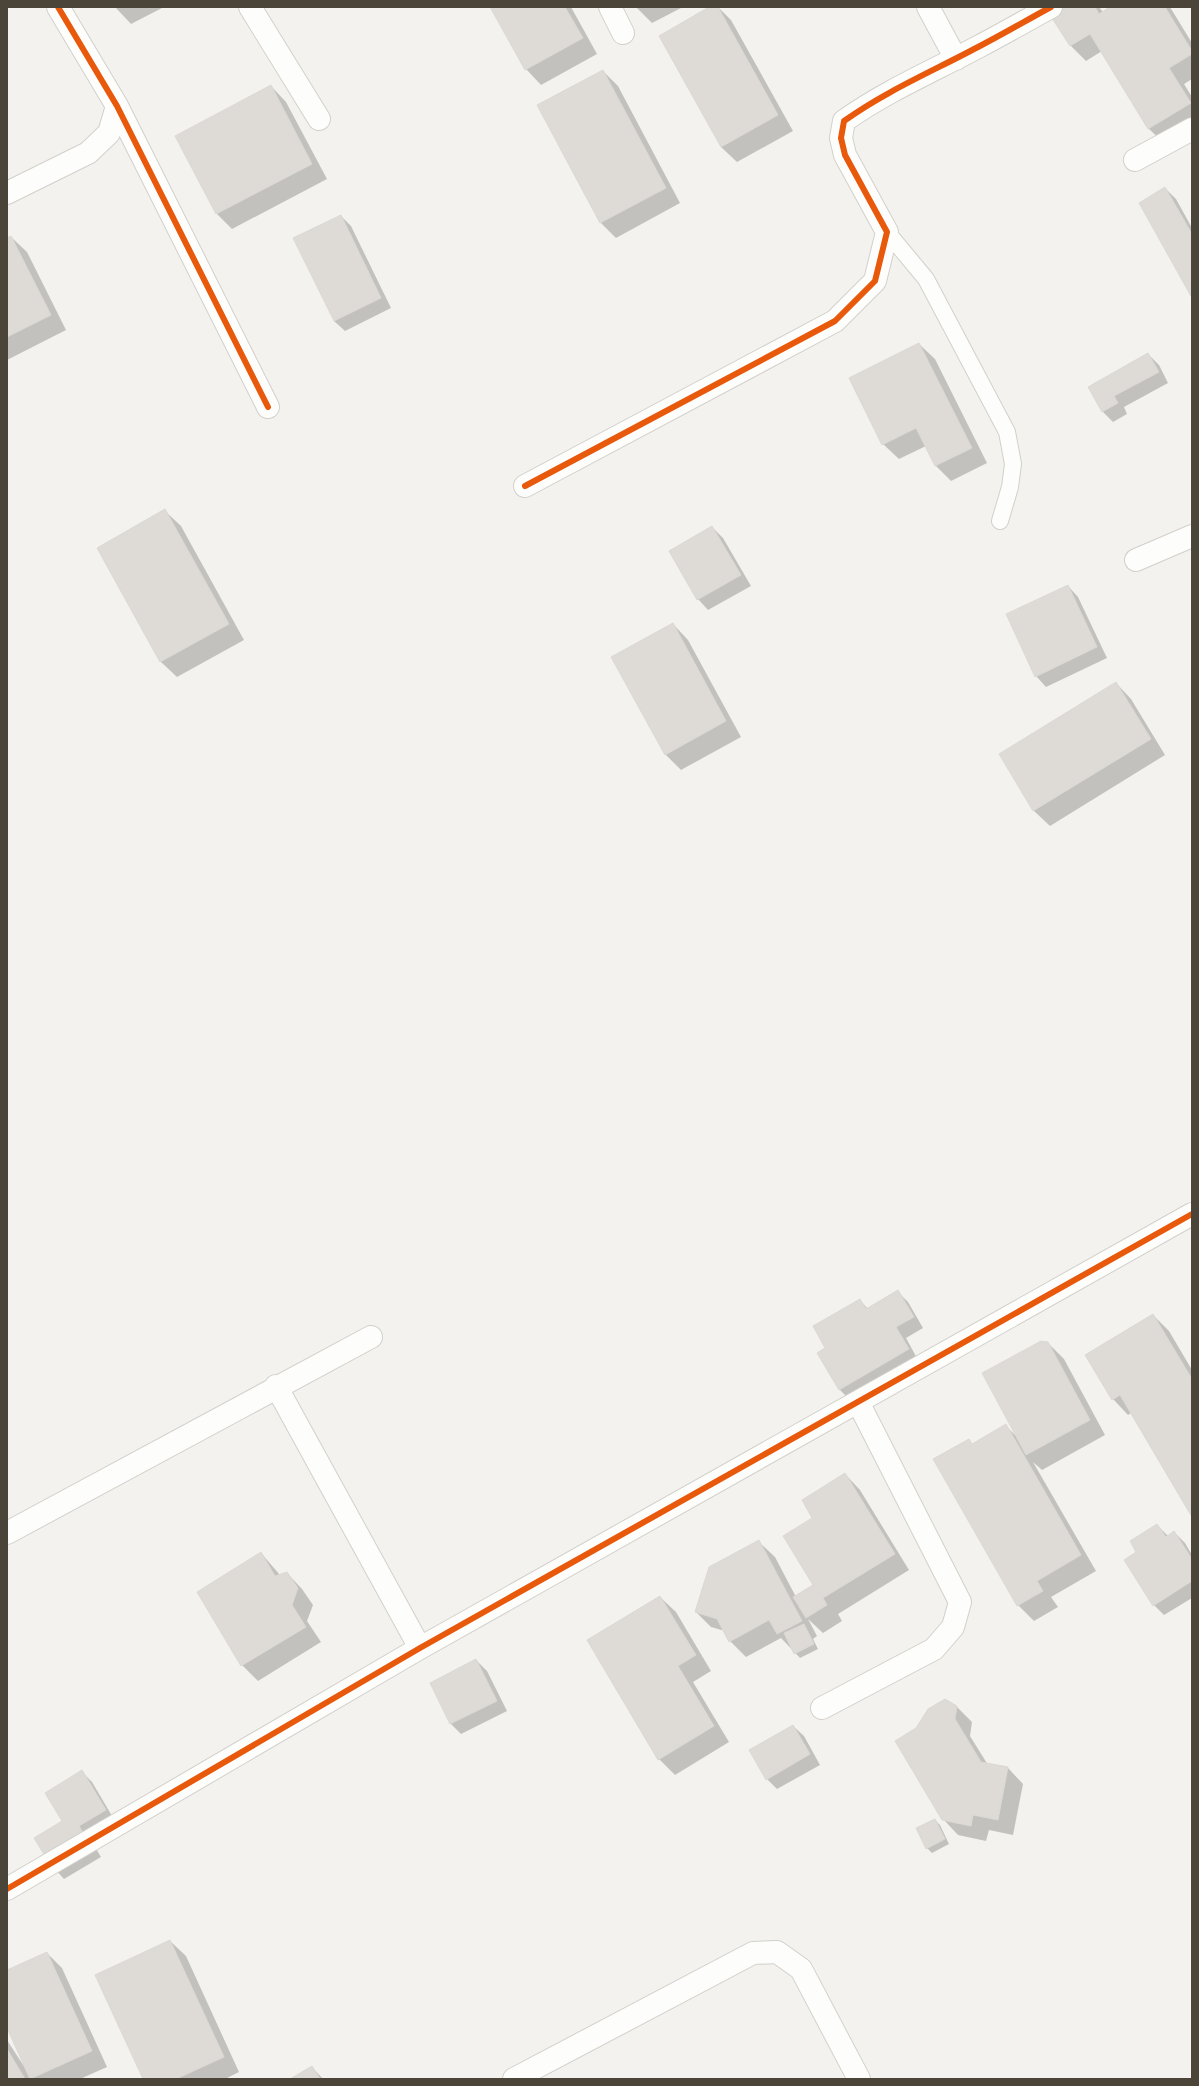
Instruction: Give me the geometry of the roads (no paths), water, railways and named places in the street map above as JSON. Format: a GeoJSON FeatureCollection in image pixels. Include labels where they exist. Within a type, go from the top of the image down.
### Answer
{"type":"FeatureCollection","features":[{"type":"Feature","properties":{"kind":"street"},"geometry":{"type":"LineString","coordinates":[[58,7],[117,106],[268,407]]}},
{"type":"Feature","properties":{"kind":"street"},"geometry":{"type":"LineString","coordinates":[[250,7],[319,118]]}},
{"type":"Feature","properties":{"kind":"street"},"geometry":{"type":"LineString","coordinates":[[610,7],[623,33]]}},
{"type":"Feature","properties":{"kind":"street"},"geometry":{"type":"LineString","coordinates":[[928,7],[956,58]]}},
{"type":"Feature","properties":{"kind":"street"},"geometry":{"type":"LineString","coordinates":[[525,486],[835,320],[875,281],[887,232],[845,155],[841,138],[844,121],[866,105],[1051,7]]}},
{"type":"Feature","properties":{"kind":"street"},"geometry":{"type":"LineString","coordinates":[[7,193],[88,154],[108,133],[117,106]]}},
{"type":"Feature","properties":{"kind":"street"},"geometry":{"type":"LineString","coordinates":[[1135,160],[1192,129]]}},
{"type":"Feature","properties":{"kind":"street"},"geometry":{"type":"LineString","coordinates":[[1136,560],[1192,536]]}},
{"type":"Feature","properties":{"kind":"street"},"geometry":{"type":"LineString","coordinates":[[7,1889],[420,1648],[1192,1214]]}},
{"type":"Feature","properties":{"kind":"street"},"geometry":{"type":"LineString","coordinates":[[7,1533],[276,1386],[371,1337]]}},
{"type":"Feature","properties":{"kind":"street"},"geometry":{"type":"LineString","coordinates":[[276,1386],[420,1648]]}},
{"type":"Feature","properties":{"kind":"street"},"geometry":{"type":"LineString","coordinates":[[822,1708],[934,1649],[953,1627],[960,1602],[858,1402]]}},
{"type":"Feature","properties":{"kind":"street"},"geometry":{"type":"LineString","coordinates":[[514,2079],[753,1953],[777,1952],[802,1969],[859,2079]]}},
{"type":"Feature","properties":{"kind":"lane"},"geometry":{"type":"LineString","coordinates":[[887,232],[926,279],[1006,432],[1013,464],[1010,487],[1000,521]]}}]}
